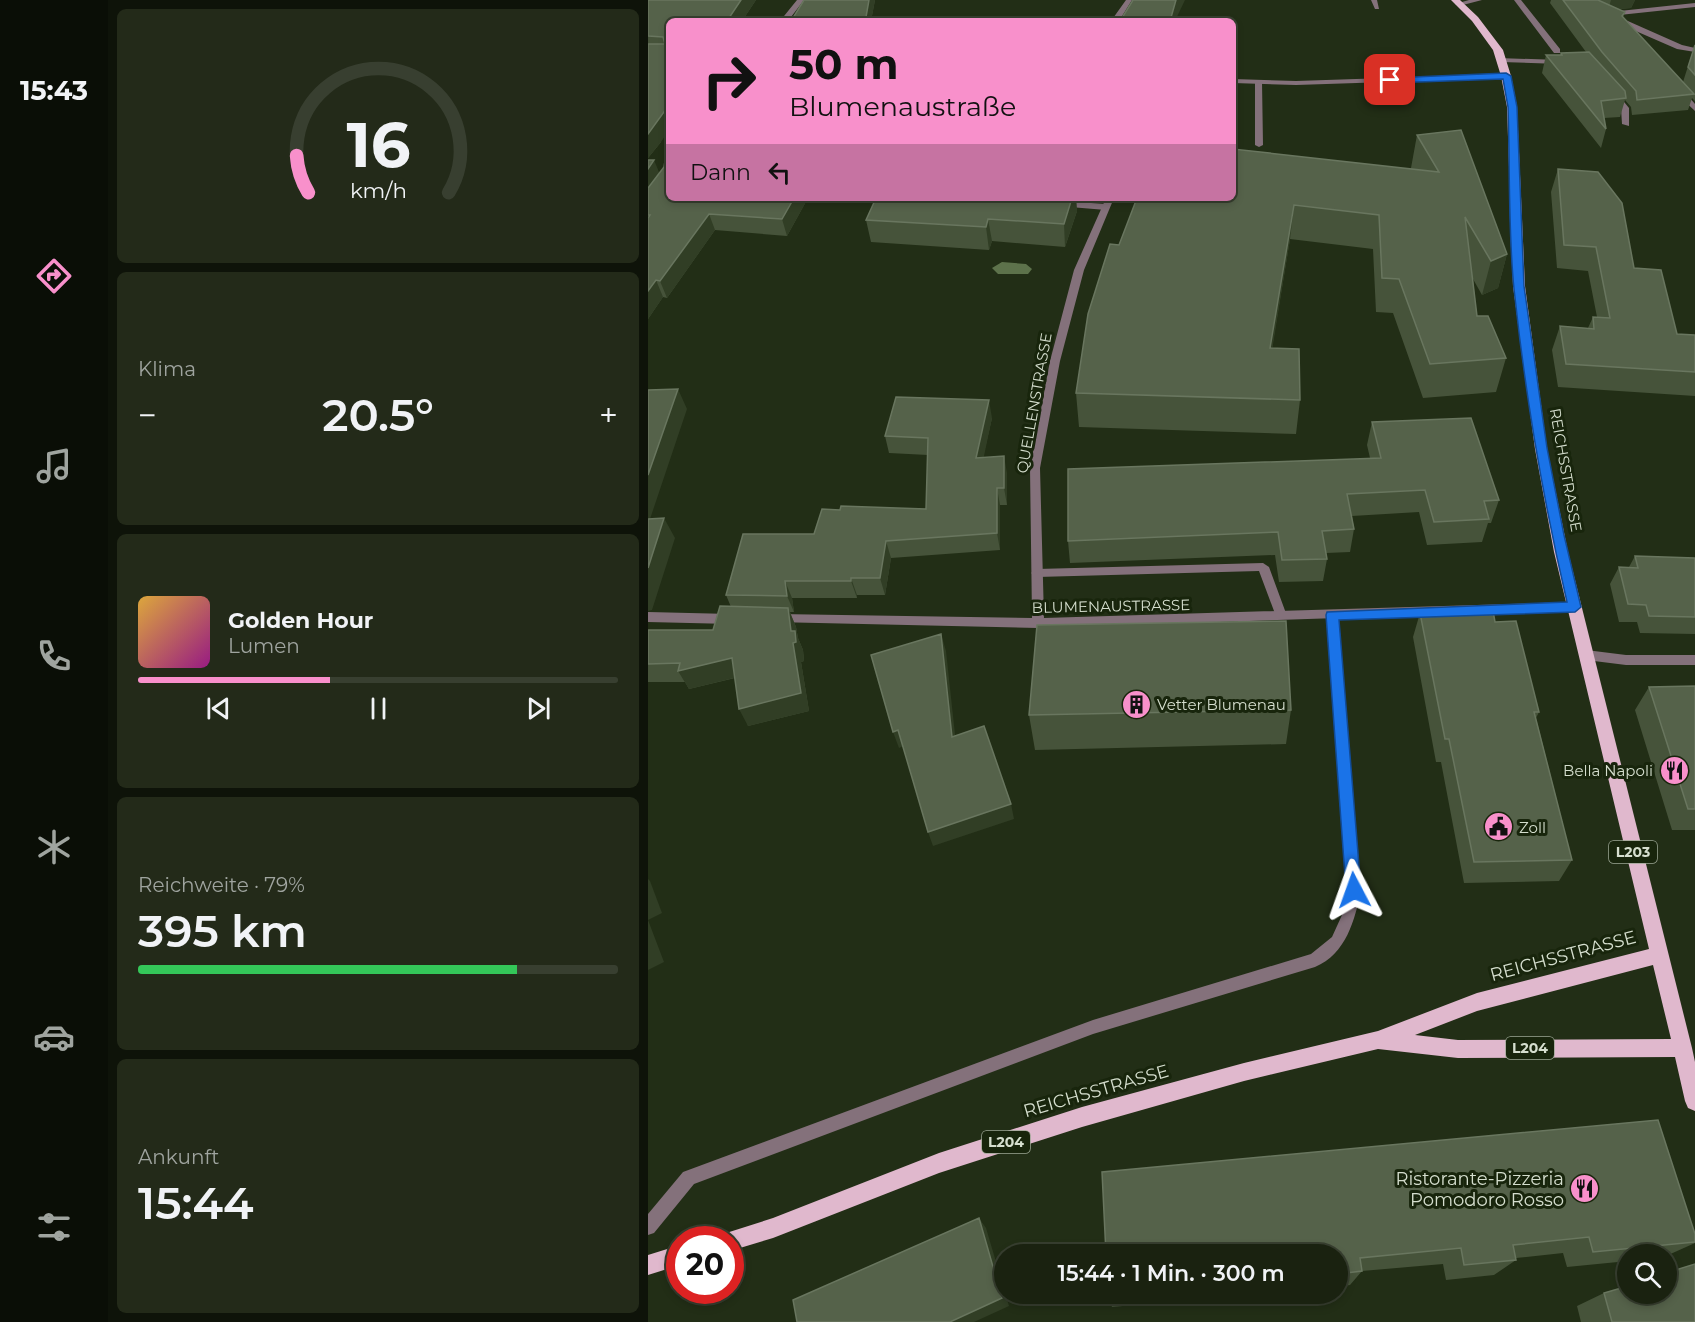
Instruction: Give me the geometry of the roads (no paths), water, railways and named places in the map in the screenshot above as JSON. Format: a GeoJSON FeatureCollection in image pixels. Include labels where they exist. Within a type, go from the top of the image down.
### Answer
{"type":"FeatureCollection","features":[{"type":"Feature","properties":{"kind":"main road","name":"REICHSSTRASSE"},"geometry":{"type":"LineString","coordinates":[[1457,2],[1498,50],[1506,76],[1512,107],[1519,286],[1541,448],[1557,535],[1695,1101]]}},
{"type":"Feature","properties":{"kind":"main road","name":"REICHSSTRASSE"},"geometry":{"type":"LineString","coordinates":[[744,1236],[772,1228],[939,1163],[1082,1117],[1244,1072],[1378,1040],[1477,1002],[1658,955]]}},
{"type":"Feature","properties":{"kind":"main road","name":"REICHSSTRASSE"},"geometry":{"type":"LineString","coordinates":[[1378,1040],[1458,1049],[1683,1048]]}},
{"type":"Feature","properties":{"kind":"main road"},"geometry":{"type":"LineString","coordinates":[[648,1265],[666,1259]]}},
{"type":"Feature","properties":{"kind":"street"},"geometry":{"type":"LineString","coordinates":[[786,18],[801,0]]}},
{"type":"Feature","properties":{"kind":"street"},"geometry":{"type":"LineString","coordinates":[[1117,18],[1129,0]]}},
{"type":"Feature","properties":{"kind":"street"},"geometry":{"type":"LineString","coordinates":[[1374,0],[1377,8]]}},
{"type":"Feature","properties":{"kind":"street"},"geometry":{"type":"LineString","coordinates":[[1457,2],[1479,0]]}},
{"type":"Feature","properties":{"kind":"street"},"geometry":{"type":"LineString","coordinates":[[1517,0],[1557,51]]}},
{"type":"Feature","properties":{"kind":"street"},"geometry":{"type":"LineString","coordinates":[[1644,10],[1646,0]]}},
{"type":"Feature","properties":{"kind":"street"},"geometry":{"type":"LineString","coordinates":[[1695,4],[1602,13],[1680,47],[1695,50]]}},
{"type":"Feature","properties":{"kind":"street"},"geometry":{"type":"LineString","coordinates":[[1632,38],[1641,30]]}},
{"type":"Feature","properties":{"kind":"street"},"geometry":{"type":"LineString","coordinates":[[1501,60],[1572,62]]}},
{"type":"Feature","properties":{"kind":"street"},"geometry":{"type":"LineString","coordinates":[[1236,81],[1296,83],[1506,76]]}},
{"type":"Feature","properties":{"kind":"street"},"geometry":{"type":"LineString","coordinates":[[1258,82],[1259,145]]}},
{"type":"Feature","properties":{"kind":"street"},"geometry":{"type":"LineString","coordinates":[[1672,82],[1695,109]]}},
{"type":"Feature","properties":{"kind":"street"},"geometry":{"type":"LineString","coordinates":[[1603,83],[1625,108],[1626,124]]}},
{"type":"Feature","properties":{"kind":"street"},"geometry":{"type":"LineString","coordinates":[[1048,203],[1108,202]]}},
{"type":"Feature","properties":{"kind":"street","name":"QUELLENSTRASSE"},"geometry":{"type":"LineString","coordinates":[[1038,623],[1035,468],[1054,361],[1079,270],[1108,202]]}},
{"type":"Feature","properties":{"kind":"street"},"geometry":{"type":"LineString","coordinates":[[1037,573],[1263,567],[1281,616]]}},
{"type":"Feature","properties":{"kind":"street","name":"BLUMENAUSTRASSE"},"geometry":{"type":"LineString","coordinates":[[766,619],[1038,623],[1575,607]]}},
{"type":"Feature","properties":{"kind":"street"},"geometry":{"type":"LineString","coordinates":[[648,1227],[689,1178],[1093,1027],[1315,960],[1337,942],[1349,915],[1354,890],[1332,615]]}},
{"type":"Feature","properties":{"kind":"street"},"geometry":{"type":"LineString","coordinates":[[648,617],[742,619]]}},
{"type":"Feature","properties":{"kind":"street"},"geometry":{"type":"LineString","coordinates":[[1586,655],[1626,660],[1695,660]]}},
{"type":"Feature","properties":{"kind":"place","name":"Vetter Blumenau"},"geometry":{"type":"Point","coordinates":[1136,704]}},
{"type":"Feature","properties":{"kind":"place","name":"Bella Napoli"},"geometry":{"type":"Point","coordinates":[1674,770]}},
{"type":"Feature","properties":{"kind":"place","name":"Zoll"},"geometry":{"type":"Point","coordinates":[1498,827]}},
{"type":"Feature","properties":{"kind":"place","name":"Ristorante-Pizzeria Pomodoro Rosso"},"geometry":{"type":"Point","coordinates":[1585,1189]}}]}
